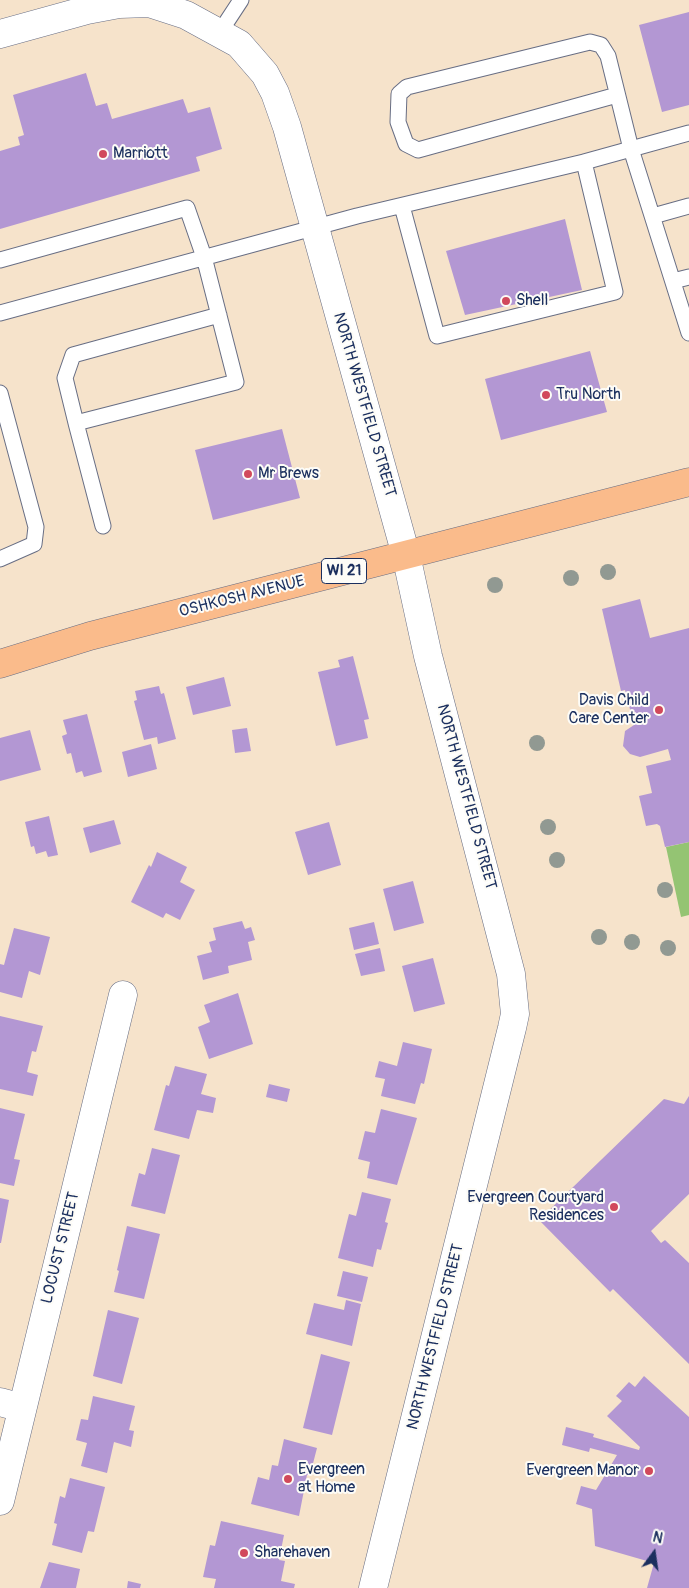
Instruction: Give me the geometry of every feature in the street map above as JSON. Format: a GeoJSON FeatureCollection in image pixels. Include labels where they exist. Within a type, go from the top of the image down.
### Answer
{"type":"FeatureCollection","features":[{"type":"Feature","properties":{"kind":"main road","name":"OSHKOSH AVENUE"},"geometry":{"type":"LineString","coordinates":[[0,664],[90,636],[406,555],[686,477]]}},
{"type":"Feature","properties":{"kind":"street","name":"NORTH WESTFIELD STREET"},"geometry":{"type":"LineString","coordinates":[[0,34],[86,10],[118,4],[149,3],[186,15],[220,32],[239,44],[265,74],[275,93],[287,127],[313,228],[406,555],[428,656],[511,974],[515,1014],[373,1588]]}},
{"type":"Feature","properties":{"kind":"street","name":"LOCUST STREET"},"geometry":{"type":"LineString","coordinates":[[0,1501],[11,1405],[123,995]]}},
{"type":"Feature","properties":{"kind":"lane"},"geometry":{"type":"LineString","coordinates":[[220,32],[241,0]]}},
{"type":"Feature","properties":{"kind":"lane"},"geometry":{"type":"LineString","coordinates":[[617,95],[418,150],[406,144],[398,122],[399,94],[407,87],[590,42],[601,45],[608,56],[631,149],[689,333]]}},
{"type":"Feature","properties":{"kind":"lane"},"geometry":{"type":"LineString","coordinates":[[0,313],[313,228],[584,162],[689,133]]}},
{"type":"Feature","properties":{"kind":"lane"},"geometry":{"type":"LineString","coordinates":[[402,206],[436,336],[474,328],[616,292],[584,162]]}},
{"type":"Feature","properties":{"kind":"lane"},"geometry":{"type":"LineString","coordinates":[[653,216],[689,206]]}},
{"type":"Feature","properties":{"kind":"lane"},"geometry":{"type":"LineString","coordinates":[[0,260],[187,208],[204,257],[236,382],[76,423]]}},
{"type":"Feature","properties":{"kind":"lane"},"geometry":{"type":"LineString","coordinates":[[673,281],[689,277]]}},
{"type":"Feature","properties":{"kind":"lane"},"geometry":{"type":"LineString","coordinates":[[103,526],[65,378],[74,355],[219,315]]}},
{"type":"Feature","properties":{"kind":"lane"},"geometry":{"type":"LineString","coordinates":[[0,393],[36,527],[34,544],[0,559]]}},
{"type":"Feature","properties":{"kind":"green space"},"geometry":{"type":"Polygon","coordinates":[[[689,842],[689,915],[681,917],[666,847],[689,842]]]}},
{"type":"Feature","properties":{"kind":"building"},"geometry":{"type":"Polygon","coordinates":[[[689,12],[689,105],[662,112],[639,25],[689,12]]]}},
{"type":"Feature","properties":{"kind":"building","name":"Marriott"},"geometry":{"type":"Polygon","coordinates":[[[86,73],[96,106],[107,103],[112,119],[183,99],[188,113],[210,107],[222,149],[196,157],[200,171],[0,229],[0,151],[20,145],[18,137],[24,135],[13,95],[86,73]]]}},
{"type":"Feature","properties":{"kind":"building"},"geometry":{"type":"Polygon","coordinates":[[[565,219],[582,290],[465,315],[446,251],[565,219]]]}},
{"type":"Feature","properties":{"kind":"building","name":"Tru North"},"geometry":{"type":"Polygon","coordinates":[[[590,351],[607,412],[501,440],[485,379],[590,351]]]}},
{"type":"Feature","properties":{"kind":"building","name":"Mr Brews"},"geometry":{"type":"Polygon","coordinates":[[[282,429],[300,498],[213,520],[195,450],[282,429]]]}},
{"type":"Feature","properties":{"kind":"building","name":"Davis Child Care Center"},"geometry":{"type":"Polygon","coordinates":[[[640,599],[650,638],[689,628],[689,842],[665,847],[660,826],[657,824],[646,826],[639,796],[652,793],[646,766],[671,760],[668,749],[640,757],[630,754],[623,746],[625,731],[634,725],[625,690],[621,691],[602,609],[640,599]]]}},
{"type":"Feature","properties":{"kind":"building"},"geometry":{"type":"Polygon","coordinates":[[[353,656],[369,719],[364,720],[368,738],[336,746],[318,672],[340,667],[338,660],[353,656]]]}},
{"type":"Feature","properties":{"kind":"building"},"geometry":{"type":"Polygon","coordinates":[[[224,677],[231,706],[193,715],[186,687],[224,677]]]}},
{"type":"Feature","properties":{"kind":"building"},"geometry":{"type":"Polygon","coordinates":[[[159,686],[161,694],[164,693],[176,739],[158,744],[157,737],[144,740],[134,701],[137,700],[135,691],[159,686]]]}},
{"type":"Feature","properties":{"kind":"building"},"geometry":{"type":"Polygon","coordinates":[[[87,714],[102,772],[84,777],[82,771],[76,773],[71,753],[67,754],[62,736],[67,734],[63,720],[87,714]]]}},
{"type":"Feature","properties":{"kind":"building"},"geometry":{"type":"Polygon","coordinates":[[[247,728],[251,751],[235,753],[232,730],[247,728]]]}},
{"type":"Feature","properties":{"kind":"building"},"geometry":{"type":"Polygon","coordinates":[[[30,730],[41,770],[0,781],[0,738],[30,730]]]}},
{"type":"Feature","properties":{"kind":"building"},"geometry":{"type":"Polygon","coordinates":[[[151,744],[157,769],[128,777],[122,752],[151,744]]]}},
{"type":"Feature","properties":{"kind":"building"},"geometry":{"type":"Polygon","coordinates":[[[49,816],[58,855],[48,857],[46,851],[36,854],[34,846],[31,847],[25,822],[49,816]]]}},
{"type":"Feature","properties":{"kind":"building"},"geometry":{"type":"Polygon","coordinates":[[[114,820],[121,844],[90,853],[83,828],[114,820]]]}},
{"type":"Feature","properties":{"kind":"building"},"geometry":{"type":"Polygon","coordinates":[[[329,822],[341,865],[308,875],[295,832],[329,822]]]}},
{"type":"Feature","properties":{"kind":"building"},"geometry":{"type":"Polygon","coordinates":[[[157,852],[187,867],[180,882],[195,890],[180,920],[166,913],[163,918],[131,902],[149,865],[151,867],[157,852]]]}},
{"type":"Feature","properties":{"kind":"building"},"geometry":{"type":"Polygon","coordinates":[[[413,881],[424,923],[394,931],[383,889],[413,881]]]}},
{"type":"Feature","properties":{"kind":"building"},"geometry":{"type":"Polygon","coordinates":[[[242,921],[245,929],[251,927],[255,940],[248,942],[252,960],[228,966],[229,973],[203,980],[197,956],[212,952],[209,942],[216,940],[213,928],[242,921]]]}},
{"type":"Feature","properties":{"kind":"building"},"geometry":{"type":"Polygon","coordinates":[[[374,922],[379,944],[354,950],[349,928],[374,922]]]}},
{"type":"Feature","properties":{"kind":"building"},"geometry":{"type":"Polygon","coordinates":[[[14,928],[50,937],[40,975],[29,971],[22,998],[0,992],[0,964],[4,965],[14,928]]]}},
{"type":"Feature","properties":{"kind":"building"},"geometry":{"type":"Polygon","coordinates":[[[380,948],[385,971],[361,976],[355,954],[380,948]]]}},
{"type":"Feature","properties":{"kind":"building"},"geometry":{"type":"Polygon","coordinates":[[[433,958],[445,1004],[414,1012],[402,966],[433,958]]]}},
{"type":"Feature","properties":{"kind":"building"},"geometry":{"type":"Polygon","coordinates":[[[238,993],[253,1044],[209,1059],[198,1027],[210,1022],[204,1005],[238,993]]]}},
{"type":"Feature","properties":{"kind":"building"},"geometry":{"type":"Polygon","coordinates":[[[0,1016],[43,1026],[36,1052],[32,1051],[27,1072],[38,1075],[33,1096],[0,1089],[0,1016]]]}},
{"type":"Feature","properties":{"kind":"building"},"geometry":{"type":"Polygon","coordinates":[[[403,1042],[432,1049],[424,1084],[421,1083],[415,1104],[381,1096],[385,1079],[375,1077],[379,1061],[397,1066],[403,1042]]]}},
{"type":"Feature","properties":{"kind":"building"},"geometry":{"type":"Polygon","coordinates":[[[175,1066],[207,1074],[201,1094],[216,1098],[213,1113],[197,1110],[189,1139],[154,1130],[166,1085],[169,1086],[175,1066]]]}},
{"type":"Feature","properties":{"kind":"building"},"geometry":{"type":"Polygon","coordinates":[[[269,1084],[290,1089],[287,1102],[266,1097],[269,1084]]]}},
{"type":"Feature","properties":{"kind":"building","name":"Evergreen Courtyard Residences"},"geometry":{"type":"Polygon","coordinates":[[[689,1096],[689,1194],[651,1231],[661,1243],[665,1240],[689,1263],[689,1364],[613,1289],[610,1292],[539,1220],[664,1099],[684,1104],[689,1096]]]}},
{"type":"Feature","properties":{"kind":"building"},"geometry":{"type":"Polygon","coordinates":[[[0,1108],[25,1114],[14,1159],[20,1160],[14,1186],[0,1183],[0,1108]]]}},
{"type":"Feature","properties":{"kind":"building"},"geometry":{"type":"Polygon","coordinates":[[[381,1109],[417,1118],[397,1185],[367,1178],[370,1162],[358,1159],[365,1131],[375,1133],[381,1109]]]}},
{"type":"Feature","properties":{"kind":"building"},"geometry":{"type":"Polygon","coordinates":[[[152,1148],[180,1155],[165,1214],[131,1206],[139,1173],[145,1175],[152,1148]]]}},
{"type":"Feature","properties":{"kind":"building"},"geometry":{"type":"Polygon","coordinates":[[[362,1192],[391,1199],[385,1222],[388,1223],[381,1250],[377,1249],[373,1267],[338,1258],[349,1214],[356,1216],[362,1192]]]}},
{"type":"Feature","properties":{"kind":"building"},"geometry":{"type":"Polygon","coordinates":[[[0,1198],[9,1200],[1,1243],[0,1243],[0,1198]]]}},
{"type":"Feature","properties":{"kind":"building"},"geometry":{"type":"Polygon","coordinates":[[[127,1226],[160,1234],[144,1299],[114,1292],[127,1226]]]}},
{"type":"Feature","properties":{"kind":"building"},"geometry":{"type":"Polygon","coordinates":[[[343,1271],[368,1277],[362,1302],[337,1296],[343,1271]]]}},
{"type":"Feature","properties":{"kind":"building"},"geometry":{"type":"Polygon","coordinates":[[[346,1300],[361,1304],[352,1346],[306,1334],[314,1303],[344,1310],[346,1300]]]}},
{"type":"Feature","properties":{"kind":"building"},"geometry":{"type":"Polygon","coordinates":[[[108,1310],[139,1318],[122,1384],[93,1376],[108,1310]]]}},
{"type":"Feature","properties":{"kind":"building"},"geometry":{"type":"Polygon","coordinates":[[[321,1354],[350,1362],[332,1435],[303,1428],[321,1354]]]}},
{"type":"Feature","properties":{"kind":"building","name":"Evergreen Manor"},"geometry":{"type":"Polygon","coordinates":[[[644,1376],[689,1417],[689,1588],[647,1588],[654,1563],[595,1546],[592,1509],[576,1504],[581,1486],[596,1490],[617,1455],[590,1448],[589,1452],[562,1445],[566,1427],[594,1434],[593,1437],[639,1450],[640,1447],[607,1416],[622,1401],[616,1396],[629,1382],[635,1387],[644,1376]]]}},
{"type":"Feature","properties":{"kind":"building"},"geometry":{"type":"Polygon","coordinates":[[[93,1396],[135,1406],[129,1430],[134,1431],[131,1447],[114,1442],[107,1473],[81,1466],[87,1443],[76,1440],[81,1419],[88,1420],[93,1396]]]}},
{"type":"Feature","properties":{"kind":"building","name":"Evergreen at Home"},"geometry":{"type":"Polygon","coordinates":[[[284,1439],[317,1448],[310,1475],[307,1475],[299,1516],[251,1504],[258,1477],[269,1480],[272,1465],[278,1466],[284,1439]]]}},
{"type":"Feature","properties":{"kind":"building"},"geometry":{"type":"Polygon","coordinates":[[[70,1478],[105,1487],[94,1532],[88,1531],[82,1553],[52,1545],[57,1524],[54,1523],[60,1496],[65,1498],[70,1478]]]}},
{"type":"Feature","properties":{"kind":"building","name":"Sharehaven"},"geometry":{"type":"Polygon","coordinates":[[[221,1521],[284,1535],[279,1560],[285,1561],[281,1581],[295,1584],[294,1588],[214,1588],[216,1579],[203,1577],[210,1545],[215,1546],[221,1521]]]}},
{"type":"Feature","properties":{"kind":"building"},"geometry":{"type":"Polygon","coordinates":[[[49,1562],[80,1569],[76,1588],[40,1588],[49,1562]]]}},
{"type":"Feature","properties":{"kind":"building"},"geometry":{"type":"Polygon","coordinates":[[[128,1581],[141,1584],[140,1588],[127,1588],[128,1581]]]}},
{"type":"Feature","properties":{"kind":"place","name":"Marriott"},"geometry":{"type":"Point","coordinates":[103,154]}},
{"type":"Feature","properties":{"kind":"place","name":"Shell"},"geometry":{"type":"Point","coordinates":[506,301]}},
{"type":"Feature","properties":{"kind":"place","name":"Tru North"},"geometry":{"type":"Point","coordinates":[546,395]}},
{"type":"Feature","properties":{"kind":"place","name":"Mr Brews"},"geometry":{"type":"Point","coordinates":[248,474]}},
{"type":"Feature","properties":{"kind":"place","name":"Davis Child Care Center"},"geometry":{"type":"Point","coordinates":[659,710]}},
{"type":"Feature","properties":{"kind":"place","name":"Evergreen Courtyard Residences"},"geometry":{"type":"Point","coordinates":[614,1207]}},
{"type":"Feature","properties":{"kind":"place","name":"Evergreen Manor"},"geometry":{"type":"Point","coordinates":[649,1471]}},
{"type":"Feature","properties":{"kind":"place","name":"Evergreen at Home"},"geometry":{"type":"Point","coordinates":[288,1479]}},
{"type":"Feature","properties":{"kind":"place","name":"Sharehaven"},"geometry":{"type":"Point","coordinates":[244,1553]}}]}
